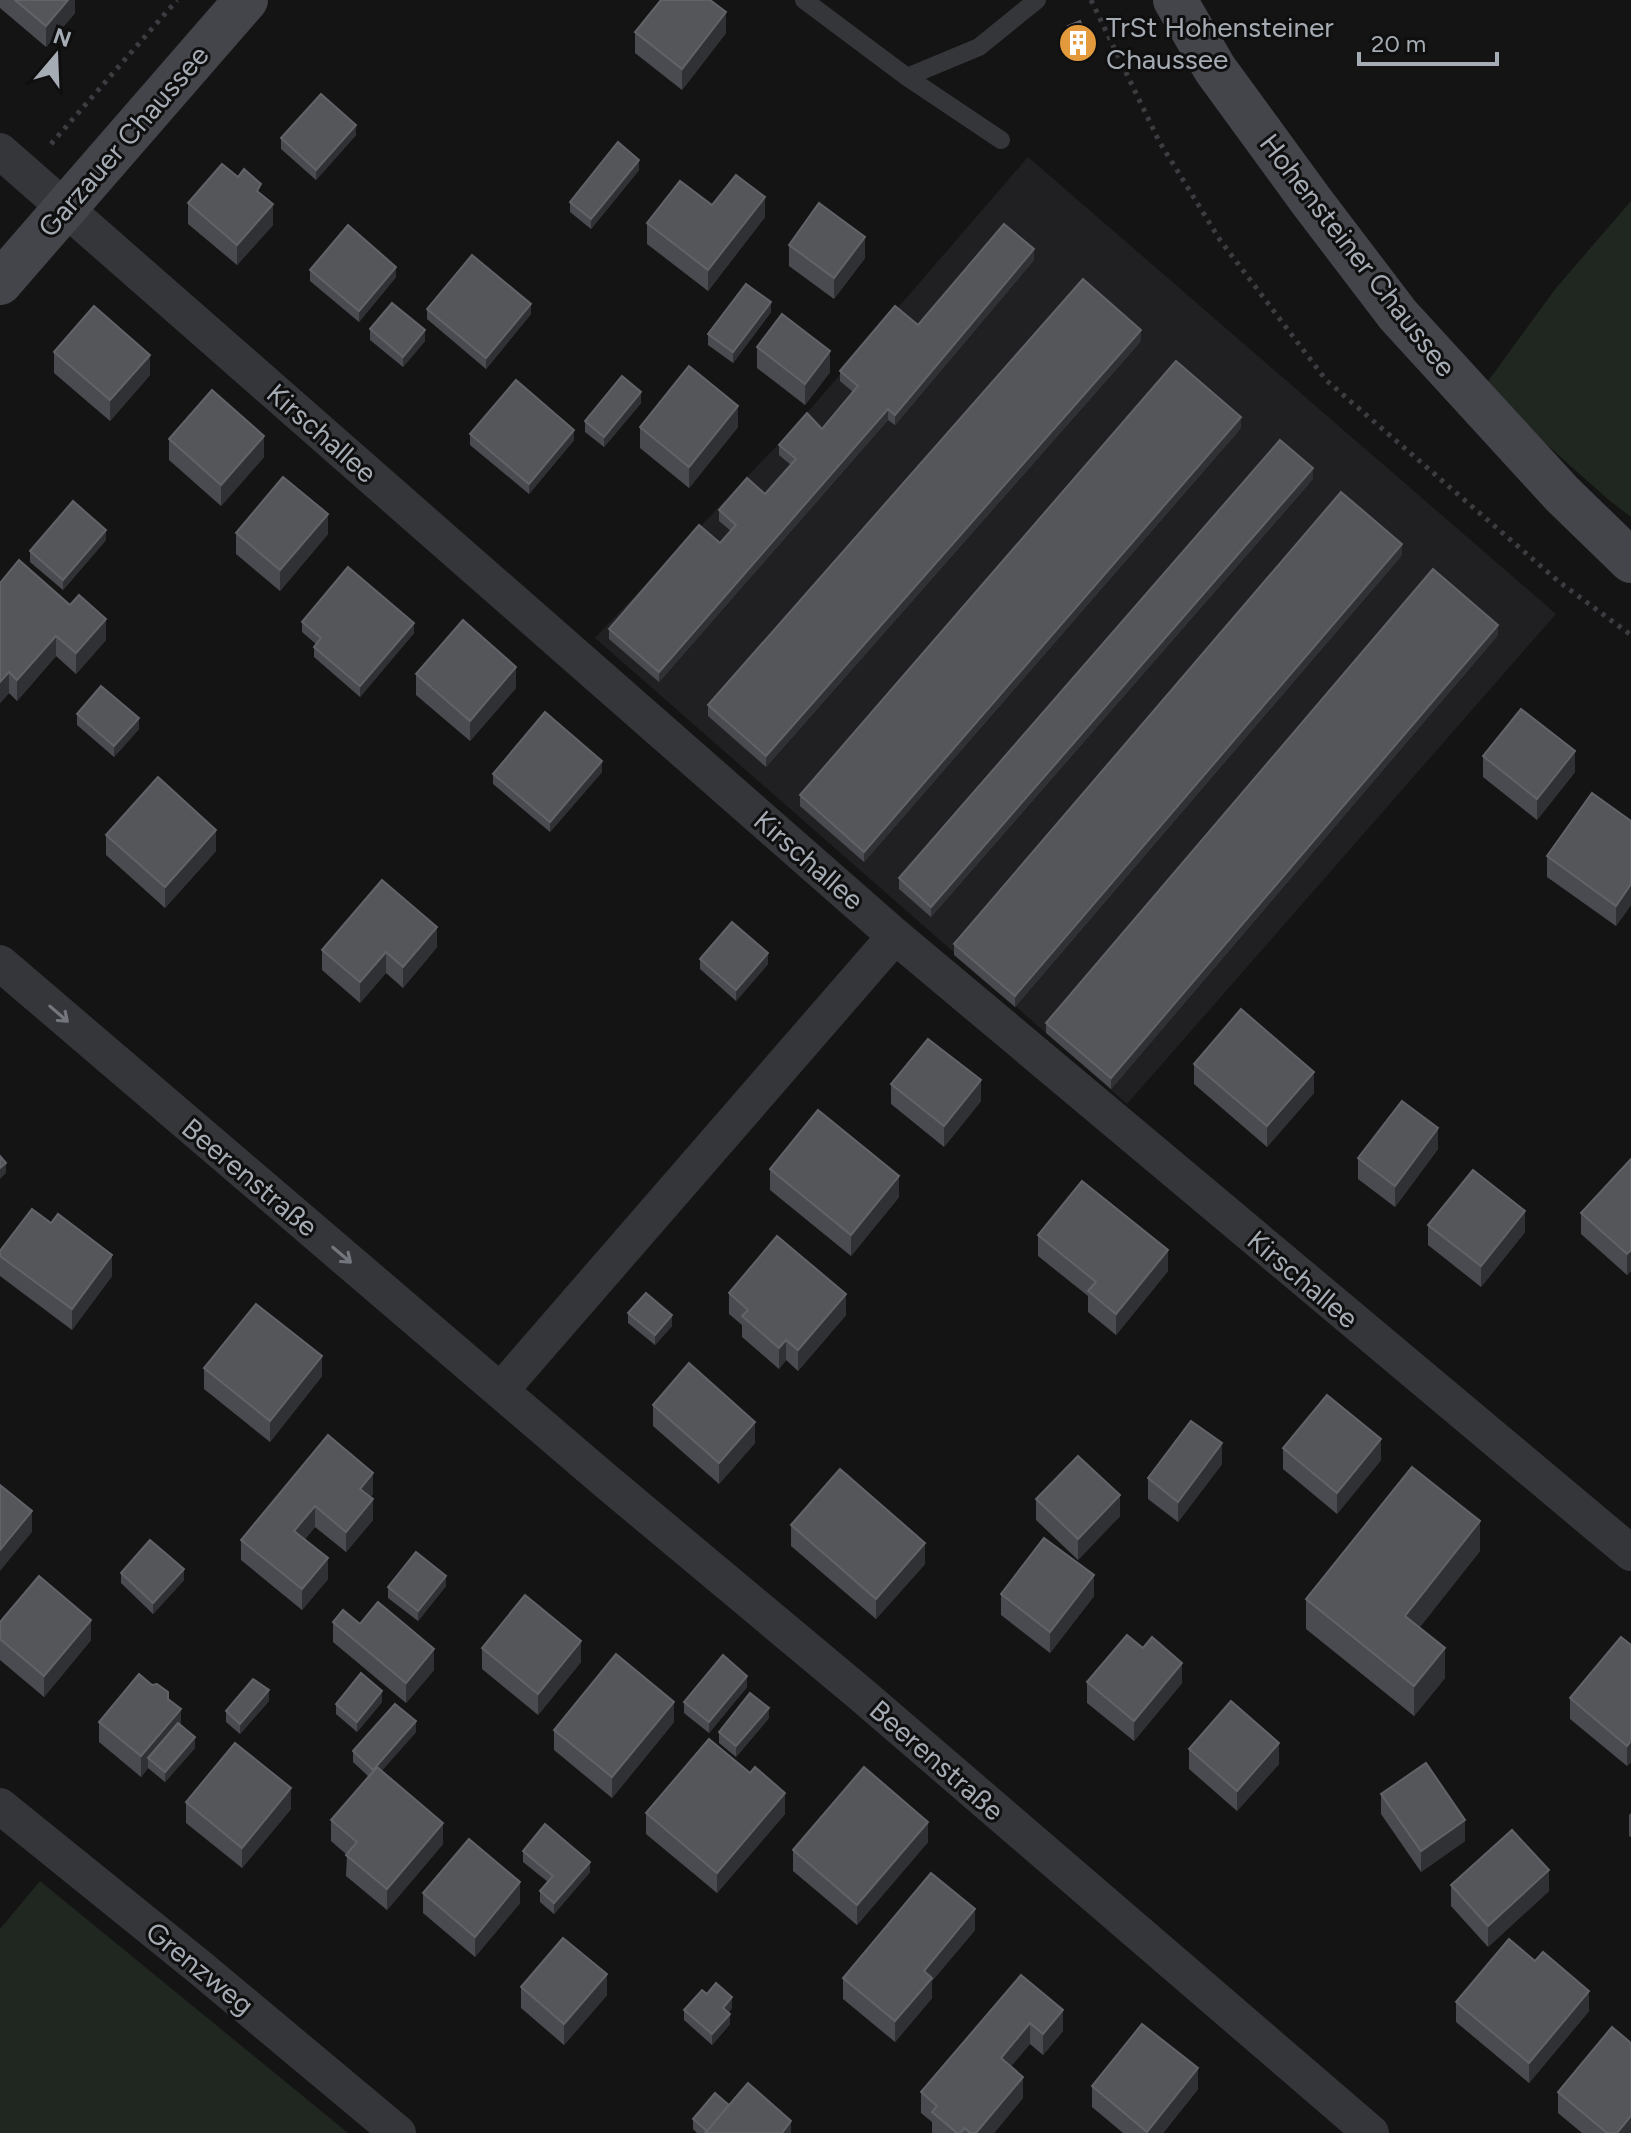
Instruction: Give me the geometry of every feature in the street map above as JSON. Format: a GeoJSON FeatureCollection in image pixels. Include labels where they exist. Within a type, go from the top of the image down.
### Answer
{"type":"FeatureCollection","features":[{"type":"Feature","properties":{"kind":"main road","name":"Garzauer Chaussee"},"geometry":{"type":"LineString","coordinates":[[0,283],[246,0]]}},
{"type":"Feature","properties":{"kind":"main road","name":"Hohensteiner Chaussee"},"geometry":{"type":"LineString","coordinates":[[1175,0],[1215,69],[1398,315],[1562,494],[1631,561]]}},
{"type":"Feature","properties":{"kind":"street","name":"Kirschallee"},"geometry":{"type":"LineString","coordinates":[[12,162],[895,936],[1631,1553]]}},
{"type":"Feature","properties":{"kind":"street"},"geometry":{"type":"LineString","coordinates":[[501,1390],[895,936]]}},
{"type":"Feature","properties":{"kind":"street","name":"Beerenstraße"},"geometry":{"type":"LineString","coordinates":[[0,963],[607,1482],[862,1695],[1371,2133]]}},
{"type":"Feature","properties":{"kind":"street","name":"Grenzweg"},"geometry":{"type":"LineString","coordinates":[[0,1806],[398,2133]]}},
{"type":"Feature","properties":{"kind":"lane"},"geometry":{"type":"LineString","coordinates":[[804,0],[907,77],[1001,140]]}},
{"type":"Feature","properties":{"kind":"lane"},"geometry":{"type":"LineString","coordinates":[[907,77],[979,47],[1037,0]]}},
{"type":"Feature","properties":{"kind":"path"},"geometry":{"type":"LineString","coordinates":[[12,162],[177,0]]}},
{"type":"Feature","properties":{"kind":"path"},"geometry":{"type":"LineString","coordinates":[[1091,0],[1159,141],[1212,228],[1326,380],[1558,581],[1631,635]]}},
{"type":"Feature","properties":{"kind":"shaded area"},"geometry":{"type":"Polygon","coordinates":[[[1028,157],[1556,614],[1127,1104],[595,638],[800,421],[1028,157]]]}},
{"type":"Feature","properties":{"kind":"shaded area"},"geometry":{"type":"Polygon","coordinates":[[[1631,201],[1631,517],[1483,388],[1556,288],[1631,201]]]}},
{"type":"Feature","properties":{"kind":"shaded area"},"geometry":{"type":"Polygon","coordinates":[[[40,1881],[348,2133],[0,2133],[0,1929],[40,1881]]]}},
{"type":"Feature","properties":{"kind":"building"},"geometry":{"type":"Polygon","coordinates":[[[15,0],[68,0],[46,26],[15,0]]]}},
{"type":"Feature","properties":{"kind":"building"},"geometry":{"type":"Polygon","coordinates":[[[661,0],[710,0],[726,12],[682,69],[635,32],[661,0]]]}},
{"type":"Feature","properties":{"kind":"building"},"geometry":{"type":"Polygon","coordinates":[[[1080,21],[1088,39],[1077,44],[1068,26],[1080,21]]]}},
{"type":"Feature","properties":{"kind":"building"},"geometry":{"type":"Polygon","coordinates":[[[321,94],[356,125],[316,170],[281,138],[321,94]]]}},
{"type":"Feature","properties":{"kind":"building"},"geometry":{"type":"Polygon","coordinates":[[[618,142],[639,160],[591,219],[570,202],[618,142]]]}},
{"type":"Feature","properties":{"kind":"building"},"geometry":{"type":"Polygon","coordinates":[[[222,164],[238,177],[244,169],[261,184],[257,191],[273,204],[237,245],[188,203],[222,164]]]}},
{"type":"Feature","properties":{"kind":"building"},"geometry":{"type":"Polygon","coordinates":[[[736,175],[765,197],[708,270],[647,223],[680,181],[712,205],[736,175]]]}},
{"type":"Feature","properties":{"kind":"building"},"geometry":{"type":"Polygon","coordinates":[[[819,203],[865,237],[834,278],[789,245],[819,203]]]}},
{"type":"Feature","properties":{"kind":"building"},"geometry":{"type":"Polygon","coordinates":[[[1004,224],[1034,249],[895,415],[888,409],[659,672],[609,629],[699,525],[720,543],[736,525],[719,510],[747,478],[765,494],[796,459],[779,445],[807,413],[822,429],[858,386],[840,371],[895,306],[918,325],[1004,224]]]}},
{"type":"Feature","properties":{"kind":"building"},"geometry":{"type":"Polygon","coordinates":[[[348,225],[396,267],[359,311],[310,270],[348,225]]]}},
{"type":"Feature","properties":{"kind":"building"},"geometry":{"type":"Polygon","coordinates":[[[472,255],[531,304],[486,358],[427,309],[472,255]]]}},
{"type":"Feature","properties":{"kind":"building"},"geometry":{"type":"Polygon","coordinates":[[[1083,279],[1141,330],[766,756],[708,705],[1083,279]]]}},
{"type":"Feature","properties":{"kind":"building"},"geometry":{"type":"Polygon","coordinates":[[[746,284],[771,302],[733,352],[708,334],[746,284]]]}},
{"type":"Feature","properties":{"kind":"building"},"geometry":{"type":"Polygon","coordinates":[[[392,303],[425,330],[403,357],[370,329],[392,303]]]}},
{"type":"Feature","properties":{"kind":"building"},"geometry":{"type":"Polygon","coordinates":[[[94,306],[150,355],[110,400],[54,352],[94,306]]]}},
{"type":"Feature","properties":{"kind":"building"},"geometry":{"type":"Polygon","coordinates":[[[782,314],[830,351],[805,384],[757,347],[782,314]]]}},
{"type":"Feature","properties":{"kind":"building"},"geometry":{"type":"Polygon","coordinates":[[[1176,361],[1241,417],[864,852],[800,795],[1176,361]]]}},
{"type":"Feature","properties":{"kind":"building"},"geometry":{"type":"Polygon","coordinates":[[[689,366],[738,406],[689,467],[640,427],[689,366]]]}},
{"type":"Feature","properties":{"kind":"building"},"geometry":{"type":"Polygon","coordinates":[[[622,376],[641,392],[604,437],[585,421],[622,376]]]}},
{"type":"Feature","properties":{"kind":"building"},"geometry":{"type":"Polygon","coordinates":[[[516,380],[574,430],[529,484],[470,434],[516,380]]]}},
{"type":"Feature","properties":{"kind":"building"},"geometry":{"type":"Polygon","coordinates":[[[212,390],[264,436],[221,485],[169,439],[212,390]]]}},
{"type":"Feature","properties":{"kind":"building"},"geometry":{"type":"Polygon","coordinates":[[[1280,440],[1313,468],[931,907],[899,878],[1280,440]]]}},
{"type":"Feature","properties":{"kind":"building"},"geometry":{"type":"Polygon","coordinates":[[[283,477],[328,514],[280,570],[236,533],[283,477]]]}},
{"type":"Feature","properties":{"kind":"building"},"geometry":{"type":"Polygon","coordinates":[[[1341,492],[1402,544],[1015,996],[954,944],[1341,492]]]}},
{"type":"Feature","properties":{"kind":"building"},"geometry":{"type":"Polygon","coordinates":[[[73,501],[106,530],[63,580],[30,551],[73,501]]]}},
{"type":"Feature","properties":{"kind":"building"},"geometry":{"type":"Polygon","coordinates":[[[19,560],[70,605],[79,595],[106,619],[76,653],[56,636],[17,680],[9,672],[0,682],[0,583],[19,560]]]}},
{"type":"Feature","properties":{"kind":"building"},"geometry":{"type":"Polygon","coordinates":[[[348,567],[414,623],[360,686],[314,647],[321,638],[302,622],[348,567]]]}},
{"type":"Feature","properties":{"kind":"building"},"geometry":{"type":"Polygon","coordinates":[[[1433,569],[1498,625],[1111,1078],[1046,1023],[1433,569]]]}},
{"type":"Feature","properties":{"kind":"building"},"geometry":{"type":"Polygon","coordinates":[[[463,620],[516,667],[470,721],[416,674],[463,620]]]}},
{"type":"Feature","properties":{"kind":"building"},"geometry":{"type":"Polygon","coordinates":[[[101,686],[139,718],[114,746],[77,714],[101,686]]]}},
{"type":"Feature","properties":{"kind":"building"},"geometry":{"type":"Polygon","coordinates":[[[1521,709],[1575,751],[1537,799],[1483,756],[1521,709]]]}},
{"type":"Feature","properties":{"kind":"building"},"geometry":{"type":"Polygon","coordinates":[[[545,712],[602,761],[550,822],[493,774],[545,712]]]}},
{"type":"Feature","properties":{"kind":"building"},"geometry":{"type":"Polygon","coordinates":[[[158,777],[216,830],[165,887],[106,835],[158,777]]]}},
{"type":"Feature","properties":{"kind":"building"},"geometry":{"type":"Polygon","coordinates":[[[1592,793],[1631,821],[1631,884],[1616,906],[1547,856],[1592,793]]]}},
{"type":"Feature","properties":{"kind":"building"},"geometry":{"type":"Polygon","coordinates":[[[382,880],[437,927],[403,967],[386,952],[360,982],[322,950],[382,880]]]}},
{"type":"Feature","properties":{"kind":"building"},"geometry":{"type":"Polygon","coordinates":[[[732,922],[768,953],[736,990],[700,959],[732,922]]]}},
{"type":"Feature","properties":{"kind":"building"},"geometry":{"type":"Polygon","coordinates":[[[1241,1009],[1314,1072],[1267,1126],[1194,1064],[1241,1009]]]}},
{"type":"Feature","properties":{"kind":"building"},"geometry":{"type":"Polygon","coordinates":[[[928,1039],[981,1080],[944,1126],[891,1084],[928,1039]]]}},
{"type":"Feature","properties":{"kind":"building"},"geometry":{"type":"Polygon","coordinates":[[[1402,1101],[1438,1128],[1395,1186],[1358,1158],[1402,1101]]]}},
{"type":"Feature","properties":{"kind":"building"},"geometry":{"type":"Polygon","coordinates":[[[818,1110],[899,1176],[851,1235],[770,1169],[818,1110]]]}},
{"type":"Feature","properties":{"kind":"building"},"geometry":{"type":"Polygon","coordinates":[[[1631,1159],[1631,1250],[1627,1254],[1581,1213],[1631,1159]]]}},
{"type":"Feature","properties":{"kind":"building"},"geometry":{"type":"Polygon","coordinates":[[[1473,1170],[1525,1211],[1481,1266],[1428,1225],[1473,1170]]]}},
{"type":"Feature","properties":{"kind":"building"},"geometry":{"type":"Polygon","coordinates":[[[1082,1181],[1168,1250],[1116,1314],[1088,1291],[1096,1282],[1038,1235],[1082,1181]]]}},
{"type":"Feature","properties":{"kind":"building"},"geometry":{"type":"Polygon","coordinates":[[[32,1209],[51,1223],[58,1214],[112,1255],[72,1309],[0,1256],[0,1251],[32,1209]]]}},
{"type":"Feature","properties":{"kind":"building"},"geometry":{"type":"Polygon","coordinates":[[[777,1236],[846,1294],[798,1350],[786,1340],[779,1348],[742,1316],[748,1310],[729,1293],[777,1236]]]}},
{"type":"Feature","properties":{"kind":"building"},"geometry":{"type":"Polygon","coordinates":[[[646,1293],[672,1315],[655,1335],[628,1313],[646,1293]]]}},
{"type":"Feature","properties":{"kind":"building"},"geometry":{"type":"Polygon","coordinates":[[[256,1304],[322,1356],[270,1421],[204,1368],[256,1304]]]}},
{"type":"Feature","properties":{"kind":"building"},"geometry":{"type":"Polygon","coordinates":[[[689,1363],[755,1422],[719,1463],[653,1405],[689,1363]]]}},
{"type":"Feature","properties":{"kind":"building"},"geometry":{"type":"Polygon","coordinates":[[[1327,1395],[1381,1439],[1337,1493],[1283,1448],[1327,1395]]]}},
{"type":"Feature","properties":{"kind":"building"},"geometry":{"type":"Polygon","coordinates":[[[1191,1421],[1222,1443],[1178,1502],[1148,1478],[1191,1421]]]}},
{"type":"Feature","properties":{"kind":"building"},"geometry":{"type":"Polygon","coordinates":[[[328,1435],[373,1473],[360,1489],[373,1499],[346,1532],[315,1506],[294,1531],[328,1558],[302,1589],[241,1540],[328,1435]]]}},
{"type":"Feature","properties":{"kind":"building"},"geometry":{"type":"Polygon","coordinates":[[[1078,1456],[1120,1495],[1078,1539],[1036,1499],[1078,1456]]]}},
{"type":"Feature","properties":{"kind":"building"},"geometry":{"type":"Polygon","coordinates":[[[1412,1467],[1480,1521],[1405,1616],[1445,1648],[1414,1686],[1306,1599],[1412,1467]]]}},
{"type":"Feature","properties":{"kind":"building"},"geometry":{"type":"Polygon","coordinates":[[[840,1469],[925,1543],[876,1599],[791,1525],[840,1469]]]}},
{"type":"Feature","properties":{"kind":"building"},"geometry":{"type":"Polygon","coordinates":[[[0,1485],[32,1511],[0,1550],[0,1485]]]}},
{"type":"Feature","properties":{"kind":"building"},"geometry":{"type":"Polygon","coordinates":[[[1044,1538],[1094,1575],[1050,1632],[1001,1594],[1044,1538]]]}},
{"type":"Feature","properties":{"kind":"building"},"geometry":{"type":"Polygon","coordinates":[[[150,1540],[184,1569],[153,1603],[121,1573],[150,1540]]]}},
{"type":"Feature","properties":{"kind":"building"},"geometry":{"type":"Polygon","coordinates":[[[416,1552],[446,1576],[418,1611],[388,1587],[416,1552]]]}},
{"type":"Feature","properties":{"kind":"building"},"geometry":{"type":"Polygon","coordinates":[[[39,1576],[91,1620],[44,1676],[0,1639],[0,1622],[39,1576]]]}},
{"type":"Feature","properties":{"kind":"building"},"geometry":{"type":"Polygon","coordinates":[[[525,1595],[581,1641],[538,1694],[482,1648],[525,1595]]]}},
{"type":"Feature","properties":{"kind":"building"},"geometry":{"type":"Polygon","coordinates":[[[378,1602],[434,1649],[406,1683],[333,1622],[343,1610],[360,1624],[378,1602]]]}},
{"type":"Feature","properties":{"kind":"building"},"geometry":{"type":"Polygon","coordinates":[[[1127,1635],[1143,1648],[1152,1637],[1182,1663],[1134,1721],[1087,1682],[1127,1635]]]}},
{"type":"Feature","properties":{"kind":"building"},"geometry":{"type":"Polygon","coordinates":[[[1621,1637],[1631,1645],[1631,1741],[1627,1746],[1570,1698],[1621,1637]]]}},
{"type":"Feature","properties":{"kind":"building"},"geometry":{"type":"Polygon","coordinates":[[[616,1654],[674,1702],[612,1777],[554,1730],[616,1654]]]}},
{"type":"Feature","properties":{"kind":"building"},"geometry":{"type":"Polygon","coordinates":[[[723,1655],[747,1676],[709,1722],[684,1702],[723,1655]]]}},
{"type":"Feature","properties":{"kind":"building"},"geometry":{"type":"Polygon","coordinates":[[[361,1673],[382,1691],[357,1722],[336,1704],[361,1673]]]}},
{"type":"Feature","properties":{"kind":"building"},"geometry":{"type":"Polygon","coordinates":[[[139,1674],[152,1685],[157,1684],[168,1692],[168,1699],[181,1709],[141,1756],[99,1722],[139,1674]]]}},
{"type":"Feature","properties":{"kind":"building"},"geometry":{"type":"Polygon","coordinates":[[[253,1679],[269,1690],[240,1724],[226,1711],[253,1679]]]}},
{"type":"Feature","properties":{"kind":"building"},"geometry":{"type":"Polygon","coordinates":[[[750,1693],[769,1708],[736,1746],[719,1732],[750,1693]]]}},
{"type":"Feature","properties":{"kind":"building"},"geometry":{"type":"Polygon","coordinates":[[[1231,1701],[1279,1743],[1237,1791],[1189,1749],[1231,1701]]]}},
{"type":"Feature","properties":{"kind":"building"},"geometry":{"type":"Polygon","coordinates":[[[395,1704],[416,1721],[373,1770],[353,1751],[395,1704]]]}},
{"type":"Feature","properties":{"kind":"building"},"geometry":{"type":"Polygon","coordinates":[[[178,1723],[195,1737],[165,1772],[148,1758],[178,1723]]]}},
{"type":"Feature","properties":{"kind":"building"},"geometry":{"type":"Polygon","coordinates":[[[709,1739],[750,1773],[755,1767],[785,1793],[717,1873],[646,1813],[709,1739]]]}},
{"type":"Feature","properties":{"kind":"building"},"geometry":{"type":"Polygon","coordinates":[[[235,1743],[291,1788],[242,1848],[186,1802],[235,1743]]]}},
{"type":"Feature","properties":{"kind":"building"},"geometry":{"type":"Polygon","coordinates":[[[1426,1763],[1465,1820],[1421,1851],[1381,1794],[1426,1763]]]}},
{"type":"Feature","properties":{"kind":"building"},"geometry":{"type":"Polygon","coordinates":[[[377,1767],[443,1823],[387,1889],[346,1855],[357,1842],[331,1820],[377,1767]]]}},
{"type":"Feature","properties":{"kind":"building"},"geometry":{"type":"Polygon","coordinates":[[[864,1767],[928,1822],[857,1905],[793,1850],[864,1767]]]}},
{"type":"Feature","properties":{"kind":"building"},"geometry":{"type":"Polygon","coordinates":[[[545,1824],[590,1862],[554,1903],[540,1891],[553,1876],[523,1851],[545,1824]]]}},
{"type":"Feature","properties":{"kind":"building"},"geometry":{"type":"Polygon","coordinates":[[[1512,1830],[1549,1870],[1488,1926],[1451,1885],[1512,1830]]]}},
{"type":"Feature","properties":{"kind":"building"},"geometry":{"type":"Polygon","coordinates":[[[469,1839],[520,1882],[475,1937],[423,1893],[469,1839]]]}},
{"type":"Feature","properties":{"kind":"building"},"geometry":{"type":"Polygon","coordinates":[[[931,1873],[975,1909],[924,1971],[932,1978],[895,2021],[843,1978],[931,1873]]]}},
{"type":"Feature","properties":{"kind":"building"},"geometry":{"type":"Polygon","coordinates":[[[563,1938],[607,1974],[564,2024],[521,1987],[563,1938]]]}},
{"type":"Feature","properties":{"kind":"building"},"geometry":{"type":"Polygon","coordinates":[[[1509,1939],[1535,1961],[1543,1952],[1589,1991],[1529,2063],[1456,2002],[1509,1939]]]}},
{"type":"Feature","properties":{"kind":"building"},"geometry":{"type":"Polygon","coordinates":[[[1021,1975],[1063,2010],[1043,2034],[1030,2023],[1001,2058],[1023,2077],[976,2133],[970,2133],[965,2128],[957,2133],[932,2112],[937,2106],[921,2092],[1021,1975]]]}},
{"type":"Feature","properties":{"kind":"building"},"geometry":{"type":"Polygon","coordinates":[[[716,1983],[732,1997],[723,2008],[730,2014],[712,2034],[684,2010],[702,1990],[707,1994],[716,1983]]]}},
{"type":"Feature","properties":{"kind":"building"},"geometry":{"type":"Polygon","coordinates":[[[1142,2024],[1198,2068],[1147,2132],[1092,2086],[1142,2024]]]}},
{"type":"Feature","properties":{"kind":"building"},"geometry":{"type":"Polygon","coordinates":[[[1612,2027],[1631,2043],[1631,2116],[1617,2133],[1607,2133],[1558,2092],[1612,2027]]]}},
{"type":"Feature","properties":{"kind":"building"},"geometry":{"type":"Polygon","coordinates":[[[748,2083],[791,2121],[782,2133],[705,2133],[748,2083]]]}},
{"type":"Feature","properties":{"kind":"building"},"geometry":{"type":"Polygon","coordinates":[[[715,2093],[729,2105],[707,2131],[693,2119],[715,2093]]]}},
{"type":"Feature","properties":{"kind":"place","name":"TrSt Hohensteiner Chaussee"},"geometry":{"type":"Point","coordinates":[1078,43]}}]}
